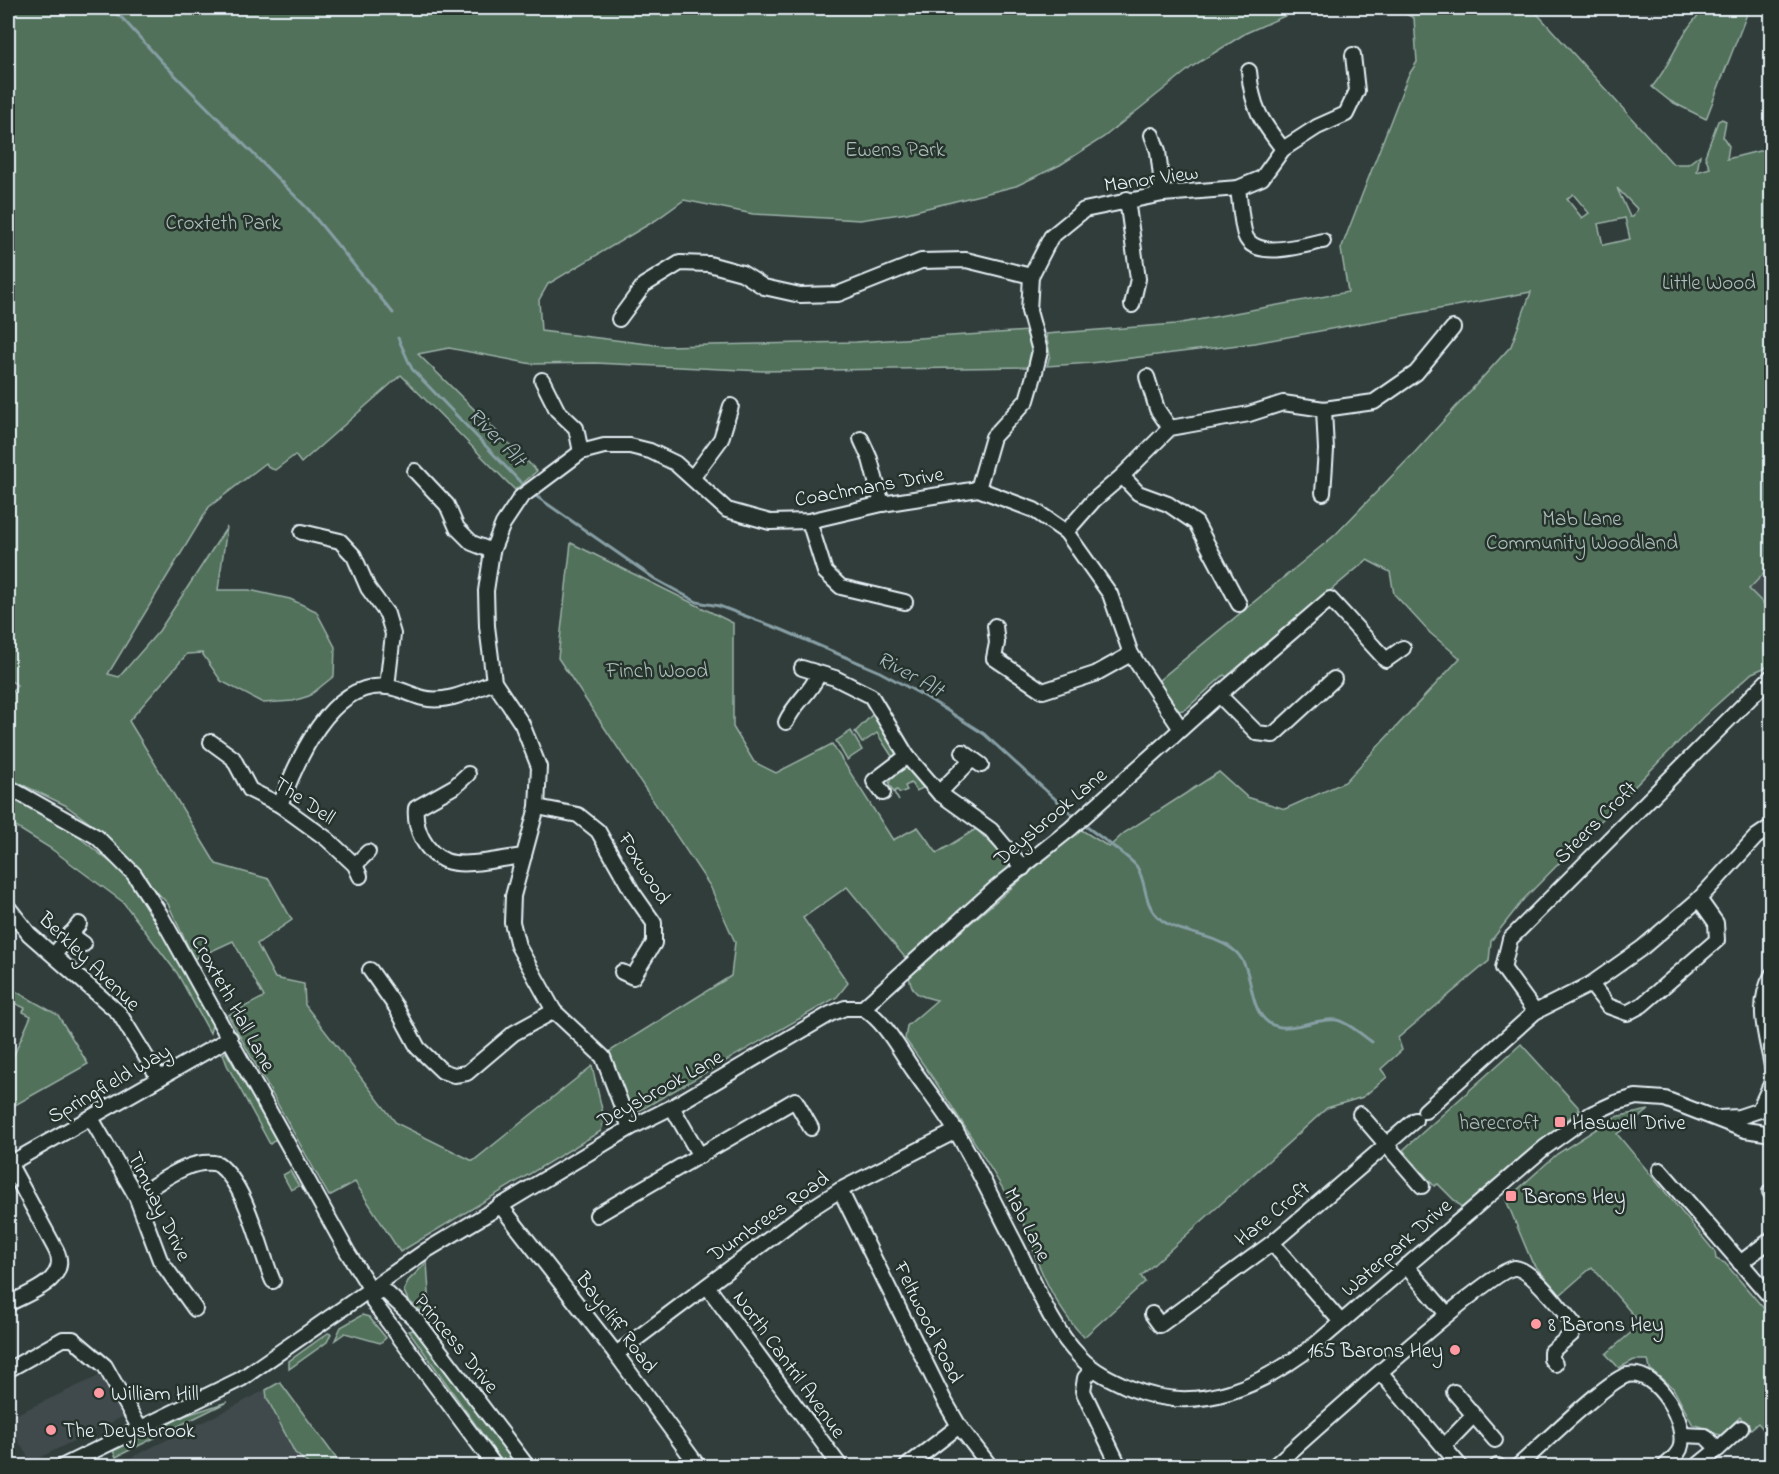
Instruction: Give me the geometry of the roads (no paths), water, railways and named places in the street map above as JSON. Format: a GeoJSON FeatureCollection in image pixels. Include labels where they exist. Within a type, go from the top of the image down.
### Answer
{"type":"FeatureCollection","features":[{"type":"Feature","properties":{"kind":"street","name":"Manor View"},"geometry":{"type":"LineString","coordinates":[[978,489],[993,437],[1027,400],[1034,376],[1040,351],[1029,311],[1031,276],[1051,237],[1084,210],[1127,199],[1238,188],[1262,178],[1283,148],[1317,127],[1346,114],[1358,91],[1353,54]]}},
{"type":"Feature","properties":{"kind":"street"},"geometry":{"type":"LineString","coordinates":[[1249,71],[1250,89],[1260,120],[1283,148]]}},
{"type":"Feature","properties":{"kind":"street"},"geometry":{"type":"LineString","coordinates":[[1152,135],[1158,151],[1163,194]]}},
{"type":"Feature","properties":{"kind":"street"},"geometry":{"type":"LineString","coordinates":[[1238,188],[1245,237],[1254,247],[1269,251],[1323,241]]}},
{"type":"Feature","properties":{"kind":"street"},"geometry":{"type":"LineString","coordinates":[[1127,199],[1138,279],[1132,305]]}},
{"type":"Feature","properties":{"kind":"street"},"geometry":{"type":"LineString","coordinates":[[620,319],[644,285],[680,263],[709,264],[742,273],[764,287],[800,295],[838,294],[921,261],[966,260],[1031,276]]}},
{"type":"Feature","properties":{"kind":"street"},"geometry":{"type":"LineString","coordinates":[[1066,532],[1094,500],[1122,476],[1170,428],[1249,414],[1283,403],[1324,409],[1374,402],[1416,373],[1453,328]]}},
{"type":"Feature","properties":{"kind":"street"},"geometry":{"type":"LineString","coordinates":[[1147,377],[1157,409],[1170,428]]}},
{"type":"Feature","properties":{"kind":"street"},"geometry":{"type":"LineString","coordinates":[[542,380],[557,410],[576,428],[581,452]]}},
{"type":"Feature","properties":{"kind":"street"},"geometry":{"type":"LineString","coordinates":[[693,477],[721,439],[731,406]]}},
{"type":"Feature","properties":{"kind":"street"},"geometry":{"type":"LineString","coordinates":[[1323,493],[1326,450],[1324,409]]}},
{"type":"Feature","properties":{"kind":"street"},"geometry":{"type":"LineString","coordinates":[[861,439],[870,459],[882,504]]}},
{"type":"Feature","properties":{"kind":"street","name":"Coachmans Drive"},"geometry":{"type":"LineString","coordinates":[[630,1128],[603,1057],[554,1011],[518,946],[513,922],[513,896],[537,807],[539,766],[522,724],[494,682],[487,626],[486,591],[492,551],[503,524],[524,495],[581,452],[604,446],[630,446],[658,455],[693,477],[727,510],[770,522],[809,521],[882,504],[978,489],[1034,510],[1066,532],[1110,594],[1131,654],[1181,729]]}},
{"type":"Feature","properties":{"kind":"street"},"geometry":{"type":"LineString","coordinates":[[415,471],[447,505],[457,528],[472,543],[492,551]]}},
{"type":"Feature","properties":{"kind":"street"},"geometry":{"type":"LineString","coordinates":[[1122,476],[1138,493],[1168,504],[1196,523],[1239,604]]}},
{"type":"Feature","properties":{"kind":"street"},"geometry":{"type":"LineString","coordinates":[[809,521],[825,572],[841,587],[905,602]]}},
{"type":"Feature","properties":{"kind":"street"},"geometry":{"type":"LineString","coordinates":[[302,532],[340,541],[354,556],[368,588],[387,614],[393,634],[387,687]]}},
{"type":"Feature","properties":{"kind":"street","name":"Deysbrook Lane"},"geometry":{"type":"LineString","coordinates":[[63,1467],[240,1380],[370,1288],[500,1205],[830,1014],[845,1008],[863,1008],[996,888],[1070,830],[1230,685],[1330,599],[1386,660],[1403,648]]}},
{"type":"Feature","properties":{"kind":"street"},"geometry":{"type":"LineString","coordinates":[[995,626],[997,643],[994,658],[1042,691],[1095,674],[1131,654]]}},
{"type":"Feature","properties":{"kind":"street"},"geometry":{"type":"LineString","coordinates":[[802,668],[818,675],[835,678],[871,696],[907,756],[939,793],[991,830],[1023,868]]}},
{"type":"Feature","properties":{"kind":"street"},"geometry":{"type":"LineString","coordinates":[[786,722],[794,705],[813,687],[818,675]]}},
{"type":"Feature","properties":{"kind":"street","name":"Steers Croft"},"geometry":{"type":"LineString","coordinates":[[1535,1012],[1503,968],[1510,939],[1772,676]]}},
{"type":"Feature","properties":{"kind":"street"},"geometry":{"type":"LineString","coordinates":[[1219,695],[1257,733],[1273,735],[1334,679]]}},
{"type":"Feature","properties":{"kind":"street"},"geometry":{"type":"LineString","coordinates":[[280,805],[299,755],[319,724],[351,695],[369,688],[387,687],[426,699],[455,696],[494,682]]}},
{"type":"Feature","properties":{"kind":"street","name":"The Dell"},"geometry":{"type":"LineString","coordinates":[[211,742],[233,758],[250,789],[280,805],[327,839],[358,871],[368,852]]}},
{"type":"Feature","properties":{"kind":"street"},"geometry":{"type":"LineString","coordinates":[[883,793],[874,781],[907,756]]}},
{"type":"Feature","properties":{"kind":"street"},"geometry":{"type":"LineString","coordinates":[[939,793],[972,759]]}},
{"type":"Feature","properties":{"kind":"street"},"geometry":{"type":"LineString","coordinates":[[468,774],[454,786],[416,808],[415,823],[424,843],[445,861],[473,862],[524,856]]}},
{"type":"Feature","properties":{"kind":"street","name":"Croxteth Hall Lane"},"geometry":{"type":"LineString","coordinates":[[8,787],[97,837],[134,874],[160,914],[348,1253],[370,1288]]}},
{"type":"Feature","properties":{"kind":"street","name":"Foxwood"},"geometry":{"type":"LineString","coordinates":[[537,807],[578,815],[598,831],[633,893],[654,923],[654,943],[633,978],[622,972]]}},
{"type":"Feature","properties":{"kind":"street"},"geometry":{"type":"LineString","coordinates":[[1535,1012],[1590,984],[1642,948],[1699,899],[1756,837],[1772,826]]}},
{"type":"Feature","properties":{"kind":"street"},"geometry":{"type":"LineString","coordinates":[[1590,984],[1608,1006],[1627,1013],[1642,1005],[1717,940],[1716,923],[1699,899]]}},
{"type":"Feature","properties":{"kind":"street","name":"Berkley Avenue"},"geometry":{"type":"LineString","coordinates":[[8,907],[30,934],[119,1012],[159,1078]]}},
{"type":"Feature","properties":{"kind":"street"},"geometry":{"type":"LineString","coordinates":[[54,955],[75,929],[84,944]]}},
{"type":"Feature","properties":{"kind":"street"},"geometry":{"type":"LineString","coordinates":[[370,970],[396,1007],[418,1048],[442,1071],[454,1075],[467,1074],[514,1033],[554,1011]]}},
{"type":"Feature","properties":{"kind":"street"},"geometry":{"type":"LineString","coordinates":[[1772,975],[1764,991],[1761,1007],[1772,1066]]}},
{"type":"Feature","properties":{"kind":"street","name":"Mab Lane"},"geometry":{"type":"LineString","coordinates":[[863,1008],[886,1031],[956,1131],[1050,1314],[1071,1347],[1094,1369]]}},
{"type":"Feature","properties":{"kind":"street","name":"Hare Croft"},"geometry":{"type":"LineString","coordinates":[[1152,1314],[1160,1325],[1272,1243],[1535,1012]]}},
{"type":"Feature","properties":{"kind":"street","name":"Springfield Way"},"geometry":{"type":"LineString","coordinates":[[8,1162],[91,1119],[230,1038]]}},
{"type":"Feature","properties":{"kind":"street"},"geometry":{"type":"LineString","coordinates":[[1764,1108],[1772,1082]]}},
{"type":"Feature","properties":{"kind":"street","name":"Waterpark Drive"},"geometry":{"type":"LineString","coordinates":[[1094,1369],[1122,1384],[1149,1394],[1180,1399],[1211,1398],[1241,1389],[1278,1372],[1341,1322],[1544,1148],[1591,1114],[1625,1099],[1651,1097],[1679,1103],[1744,1130],[1769,1133]]}},
{"type":"Feature","properties":{"kind":"street"},"geometry":{"type":"LineString","coordinates":[[597,1215],[795,1100],[811,1128]]}},
{"type":"Feature","properties":{"kind":"street"},"geometry":{"type":"LineString","coordinates":[[672,1107],[700,1156]]}},
{"type":"Feature","properties":{"kind":"street","name":"Waterpark Drive"},"geometry":{"type":"LineString","coordinates":[[1717,1118],[1739,1117],[1764,1108]]}},
{"type":"Feature","properties":{"kind":"street","name":"Waterpark Drive"},"geometry":{"type":"LineString","coordinates":[[1764,1108],[1755,1122],[1769,1133]]}},
{"type":"Feature","properties":{"kind":"street"},"geometry":{"type":"LineString","coordinates":[[1360,1114],[1422,1186]]}},
{"type":"Feature","properties":{"kind":"street","name":"Timway Drive"},"geometry":{"type":"LineString","coordinates":[[91,1119],[136,1196],[160,1260],[195,1309]]}},
{"type":"Feature","properties":{"kind":"street","name":"Dumbrees Road"},"geometry":{"type":"LineString","coordinates":[[616,1354],[804,1213],[840,1190],[956,1131]]}},
{"type":"Feature","properties":{"kind":"street"},"geometry":{"type":"LineString","coordinates":[[8,1162],[56,1250],[60,1264],[60,1270],[51,1280],[8,1304]]}},
{"type":"Feature","properties":{"kind":"street"},"geometry":{"type":"LineString","coordinates":[[136,1196],[191,1165],[205,1162],[218,1164],[248,1209],[263,1245],[261,1253],[273,1281]]}},
{"type":"Feature","properties":{"kind":"street"},"geometry":{"type":"LineString","coordinates":[[1660,1170],[1772,1299]]}},
{"type":"Feature","properties":{"kind":"street","name":"Feltwood Road"},"geometry":{"type":"LineString","coordinates":[[840,1190],[959,1426],[990,1467]]}},
{"type":"Feature","properties":{"kind":"street","name":"Baycliff Road"},"geometry":{"type":"LineString","coordinates":[[500,1205],[616,1354],[698,1467]]}},
{"type":"Feature","properties":{"kind":"street"},"geometry":{"type":"LineString","coordinates":[[1740,1263],[1772,1239]]}},
{"type":"Feature","properties":{"kind":"street"},"geometry":{"type":"LineString","coordinates":[[1272,1243],[1341,1322]]}},
{"type":"Feature","properties":{"kind":"street"},"geometry":{"type":"LineString","coordinates":[[1406,1266],[1447,1314]]}},
{"type":"Feature","properties":{"kind":"street"},"geometry":{"type":"LineString","coordinates":[[1274,1467],[1447,1314],[1502,1271],[1514,1268],[1529,1273],[1574,1324],[1575,1329],[1572,1334],[1551,1352],[1551,1359],[1555,1364]]}},
{"type":"Feature","properties":{"kind":"street","name":"North Cantril Avenue"},"geometry":{"type":"LineString","coordinates":[[707,1286],[840,1467]]}},
{"type":"Feature","properties":{"kind":"street","name":"Princess Drive"},"geometry":{"type":"LineString","coordinates":[[370,1288],[387,1293],[418,1322],[527,1467]]}},
{"type":"Feature","properties":{"kind":"street","name":"Princess Drive"},"geometry":{"type":"LineString","coordinates":[[370,1288],[374,1303],[495,1467]]}},
{"type":"Feature","properties":{"kind":"street"},"geometry":{"type":"LineString","coordinates":[[397,1335],[403,1322],[418,1322]]}},
{"type":"Feature","properties":{"kind":"street"},"geometry":{"type":"LineString","coordinates":[[8,1370],[63,1339],[73,1339],[105,1366],[140,1428]]}},
{"type":"Feature","properties":{"kind":"street"},"geometry":{"type":"LineString","coordinates":[[1094,1369],[1085,1378],[1083,1391],[1119,1467]]}},
{"type":"Feature","properties":{"kind":"street"},"geometry":{"type":"LineString","coordinates":[[1381,1373],[1460,1467]]}},
{"type":"Feature","properties":{"kind":"street"},"geometry":{"type":"LineString","coordinates":[[1518,1467],[1604,1389],[1621,1377],[1630,1374],[1655,1384],[1666,1396],[1678,1421],[1682,1435],[1680,1448],[1675,1458],[1665,1467]]}},
{"type":"Feature","properties":{"kind":"street"},"geometry":{"type":"LineString","coordinates":[[1454,1392],[1495,1440]]}},
{"type":"Feature","properties":{"kind":"street"},"geometry":{"type":"LineString","coordinates":[[1443,1446],[1473,1416]]}},
{"type":"Feature","properties":{"kind":"street"},"geometry":{"type":"LineString","coordinates":[[907,1467],[959,1426]]}},
{"type":"Feature","properties":{"kind":"street"},"geometry":{"type":"LineString","coordinates":[[1697,1467],[1741,1428]]}},
{"type":"Feature","properties":{"kind":"street"},"geometry":{"type":"LineString","coordinates":[[1682,1435],[1705,1436],[1718,1449]]}},
{"type":"Feature","properties":{"kind":"waterway","name":"River Alt"},"geometry":{"type":"LineString","coordinates":[[108,8],[123,19],[161,61],[308,209],[393,313]]}},
{"type":"Feature","properties":{"kind":"waterway","name":"River Alt"},"geometry":{"type":"LineString","coordinates":[[398,338],[412,369],[526,488]]}},
{"type":"Feature","properties":{"kind":"waterway","name":"River Alt"},"geometry":{"type":"LineString","coordinates":[[533,494],[655,579],[697,602],[719,606],[780,629],[878,671],[926,697],[984,734],[1076,818]]}},
{"type":"Feature","properties":{"kind":"waterway","name":"River Alt"},"geometry":{"type":"LineString","coordinates":[[1083,824],[1134,863],[1140,873],[1150,906],[1158,917],[1175,927],[1219,941],[1237,953],[1243,961],[1257,1008],[1269,1023],[1276,1026],[1293,1027],[1337,1020],[1351,1026],[1372,1042]]}},
{"type":"Feature","properties":{"kind":"place","name":"Haswell Drive"},"geometry":{"type":"Point","coordinates":[1560,1122]}},
{"type":"Feature","properties":{"kind":"place","name":"Barons Hey"},"geometry":{"type":"Point","coordinates":[1511,1196]}},
{"type":"Feature","properties":{"kind":"place","name":"8 Barons Hey"},"geometry":{"type":"Point","coordinates":[1536,1324]}},
{"type":"Feature","properties":{"kind":"place","name":"165 Barons Hey"},"geometry":{"type":"Point","coordinates":[1455,1350]}},
{"type":"Feature","properties":{"kind":"place","name":"William Hill"},"geometry":{"type":"Point","coordinates":[99,1393]}},
{"type":"Feature","properties":{"kind":"place","name":"The Deysbrook"},"geometry":{"type":"Point","coordinates":[51,1430]}},
{"type":"Feature","properties":{"kind":"park label","name":"Ewens Park"},"geometry":{"type":"Point","coordinates":[895,149]}},
{"type":"Feature","properties":{"kind":"park label","name":"Croxteth Park"},"geometry":{"type":"Point","coordinates":[223,222]}},
{"type":"Feature","properties":{"kind":"park label","name":"Little Wood"},"geometry":{"type":"Point","coordinates":[1709,282]}},
{"type":"Feature","properties":{"kind":"park label","name":"Mab Lane Community Woodland"},"geometry":{"type":"Point","coordinates":[1582,530]}},
{"type":"Feature","properties":{"kind":"park label","name":"Finch Wood"},"geometry":{"type":"Point","coordinates":[657,670]}},
{"type":"Feature","properties":{"kind":"park label","name":"harecroft"},"geometry":{"type":"Point","coordinates":[1499,1122]}}]}
